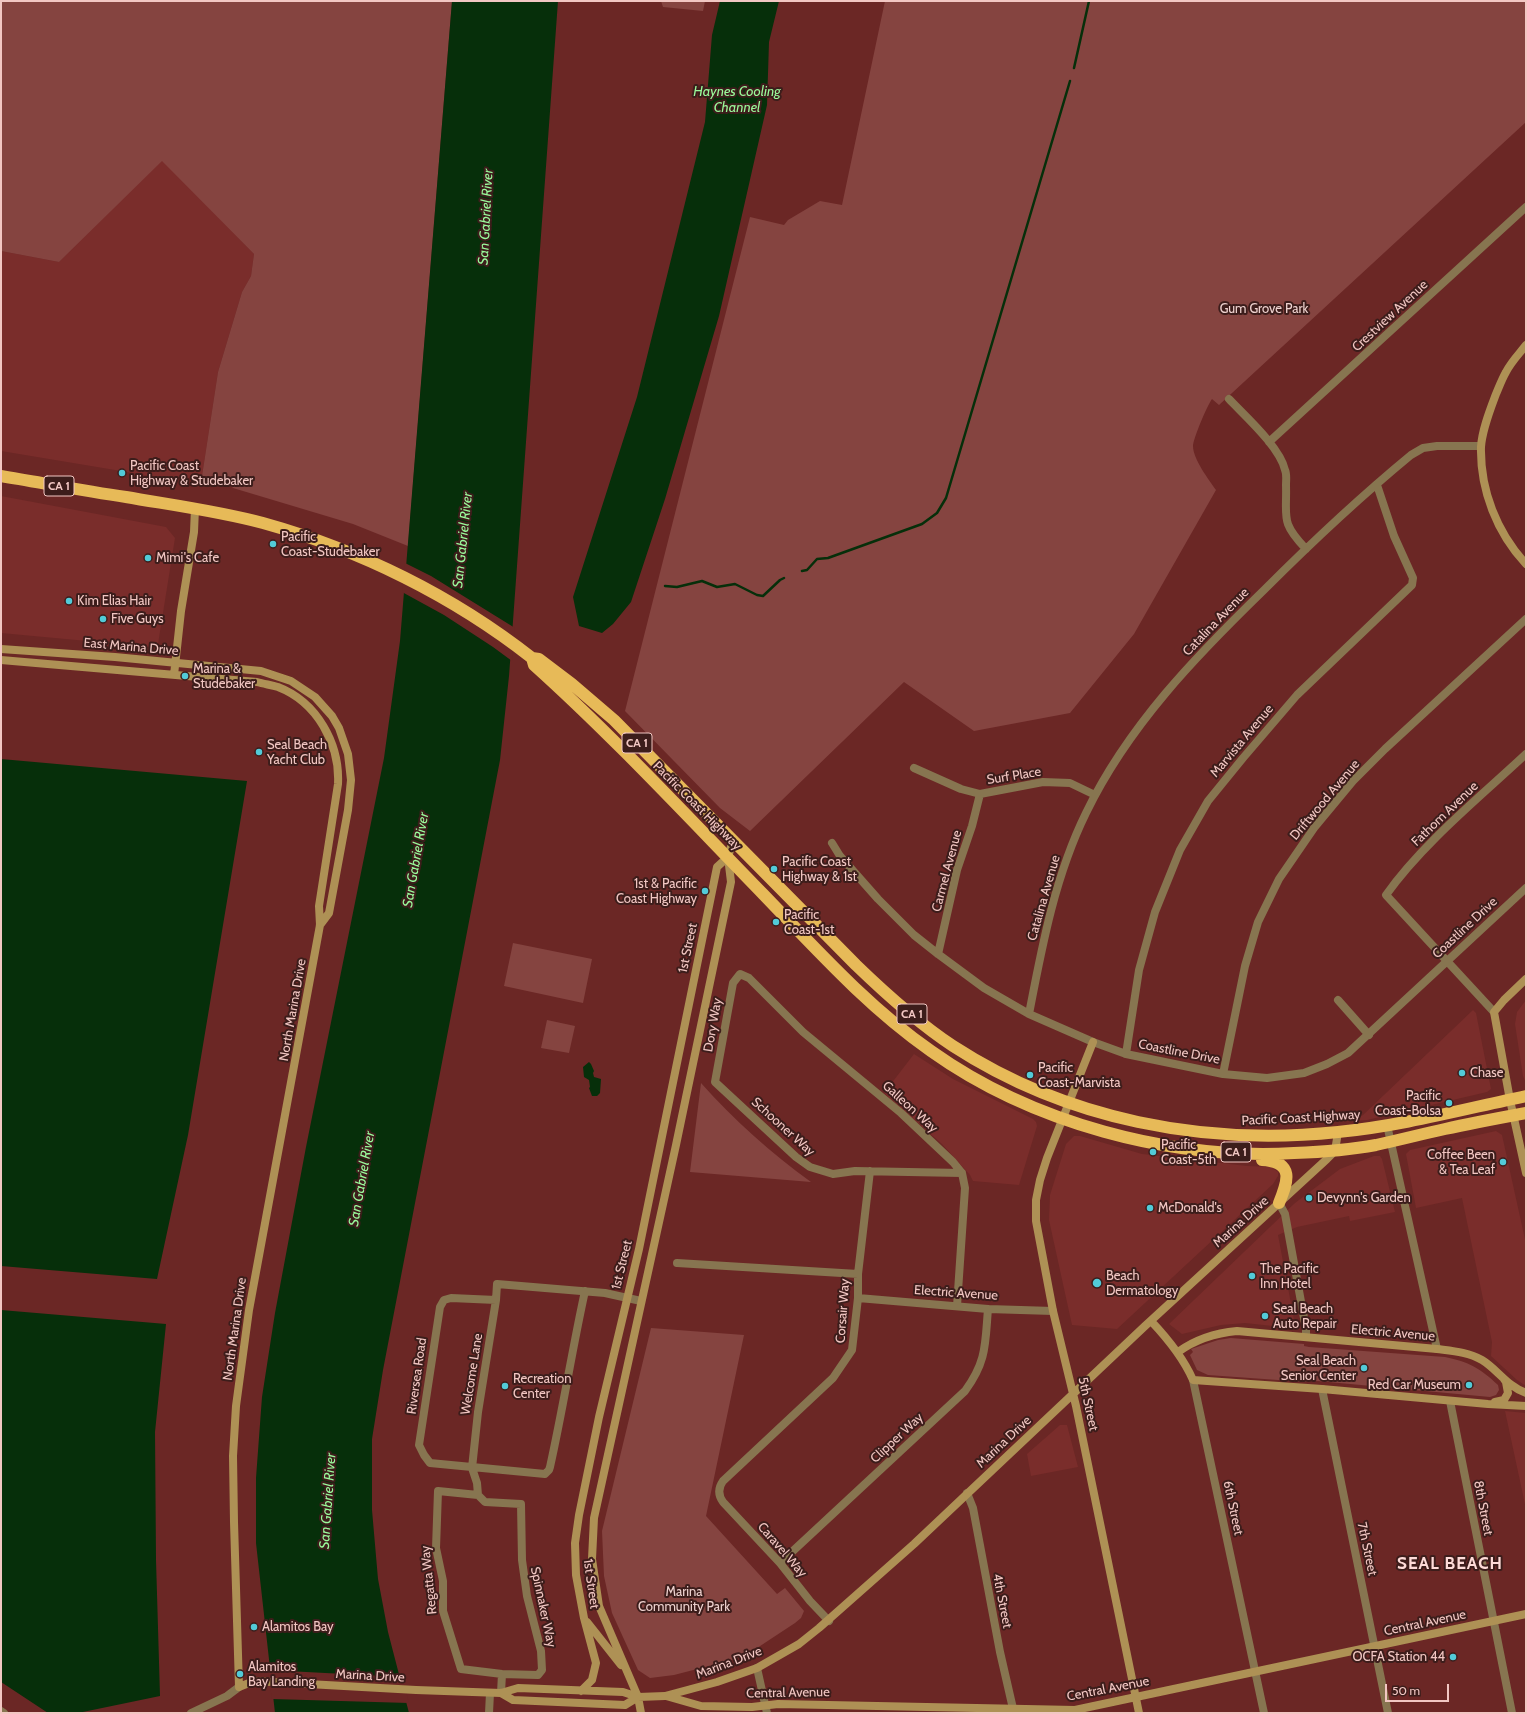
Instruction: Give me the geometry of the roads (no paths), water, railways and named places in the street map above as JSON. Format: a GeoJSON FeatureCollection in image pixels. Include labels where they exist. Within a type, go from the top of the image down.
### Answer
{"type":"FeatureCollection","features":[{"type":"Feature","properties":{"kind":"highway","name":"CA 1"},"geometry":{"type":"LineString","coordinates":[[1,476],[195,508],[263,523],[295,533],[349,553],[419,585],[495,631],[530,657]]}},
{"type":"Feature","properties":{"kind":"highway","name":"Pacific Coast Highway"},"geometry":{"type":"LineString","coordinates":[[530,657],[538,658],[572,684],[614,720],[892,1000],[953,1045],[1010,1078],[1068,1103],[1141,1124],[1229,1136],[1263,1136],[1338,1132],[1387,1125],[1526,1096]]}},
{"type":"Feature","properties":{"kind":"highway","name":"Pacific Coast Highway"},"geometry":{"type":"LineString","coordinates":[[530,657],[534,665],[570,698],[728,857],[846,980],[890,1021],[932,1053],[972,1078],[998,1091],[1062,1119],[1096,1130],[1138,1140],[1201,1150],[1255,1154],[1291,1154],[1335,1151],[1392,1141],[1526,1113]]}},
{"type":"Feature","properties":{"kind":"highway"},"geometry":{"type":"LineString","coordinates":[[1138,1140],[1141,1124]]}},
{"type":"Feature","properties":{"kind":"highway"},"geometry":{"type":"LineString","coordinates":[[1201,1150],[1214,1158],[1274,1161],[1280,1164],[1287,1177],[1286,1185],[1279,1204]]}},
{"type":"Feature","properties":{"kind":"main road"},"geometry":{"type":"LineString","coordinates":[[1526,345],[1506,372],[1492,404],[1481,446],[1485,486],[1490,504],[1498,523],[1510,544],[1526,564]]}},
{"type":"Feature","properties":{"kind":"main road"},"geometry":{"type":"LineString","coordinates":[[174,675],[174,662],[181,611],[194,532],[195,508]]}},
{"type":"Feature","properties":{"kind":"main road","name":"East Marina Drive"},"geometry":{"type":"LineString","coordinates":[[1,649],[174,662],[261,671],[276,675],[303,688]]}},
{"type":"Feature","properties":{"kind":"main road","name":"East Marina Drive"},"geometry":{"type":"LineString","coordinates":[[1,660],[257,682],[277,687],[298,698]]}},
{"type":"Feature","properties":{"kind":"main road","name":"North Marina Drive"},"geometry":{"type":"LineString","coordinates":[[303,688],[324,706],[339,728],[348,754],[351,773],[348,810],[329,913],[320,925]]}},
{"type":"Feature","properties":{"kind":"main road","name":"North Marina Drive"},"geometry":{"type":"LineString","coordinates":[[239,1687],[233,1456],[236,1406],[248,1310],[320,925],[319,906],[333,817],[338,772],[336,757],[326,730],[316,716],[298,698]]}},
{"type":"Feature","properties":{"kind":"main road","name":"1st Street"},"geometry":{"type":"LineString","coordinates":[[641,1713],[638,1697],[599,1606],[592,1559],[592,1538],[598,1496],[731,882],[728,857],[733,840]]}},
{"type":"Feature","properties":{"kind":"main road","name":"1st Street"},"geometry":{"type":"LineString","coordinates":[[626,1670],[584,1618],[576,1575],[575,1543],[579,1515],[599,1417],[640,1242],[717,867],[728,857]]}},
{"type":"Feature","properties":{"kind":"main road"},"geometry":{"type":"LineString","coordinates":[[1526,979],[1494,1012],[1510,1100],[1526,1173]]}},
{"type":"Feature","properties":{"kind":"main road"},"geometry":{"type":"LineString","coordinates":[[1068,1103],[1093,1042]]}},
{"type":"Feature","properties":{"kind":"main road","name":"5th Street"},"geometry":{"type":"LineString","coordinates":[[1068,1103],[1047,1158],[1036,1200],[1036,1221],[1053,1311],[1073,1394],[1139,1713]]}},
{"type":"Feature","properties":{"kind":"main road"},"geometry":{"type":"LineString","coordinates":[[1335,1151],[1338,1132]]}},
{"type":"Feature","properties":{"kind":"main road","name":"Marina Drive"},"geometry":{"type":"LineString","coordinates":[[239,1687],[254,1681],[501,1693],[518,1688],[623,1692],[638,1697],[665,1696],[717,1682],[756,1668],[799,1644],[829,1621],[1335,1151]]}},
{"type":"Feature","properties":{"kind":"main road","name":"6th Street"},"geometry":{"type":"LineString","coordinates":[[1151,1321],[1178,1352],[1187,1365],[1193,1380]]}},
{"type":"Feature","properties":{"kind":"main road","name":"Electric Avenue"},"geometry":{"type":"LineString","coordinates":[[1178,1352],[1188,1345],[1209,1335],[1237,1331],[1437,1349],[1462,1353],[1481,1360],[1502,1377],[1526,1393]]}},
{"type":"Feature","properties":{"kind":"main road"},"geometry":{"type":"LineString","coordinates":[[1488,1404],[1504,1400],[1508,1387],[1502,1377]]}},
{"type":"Feature","properties":{"kind":"main road"},"geometry":{"type":"LineString","coordinates":[[1193,1380],[1526,1406]]}},
{"type":"Feature","properties":{"kind":"main road","name":"Central Avenue"},"geometry":{"type":"LineString","coordinates":[[665,1696],[701,1706],[752,1707],[766,1709],[778,1704],[894,1709],[1075,1710],[1526,1614]]}},
{"type":"Feature","properties":{"kind":"main road"},"geometry":{"type":"LineString","coordinates":[[581,1691],[592,1680],[596,1663],[584,1618]]}},
{"type":"Feature","properties":{"kind":"main road","name":"Marina Drive"},"geometry":{"type":"LineString","coordinates":[[501,1693],[513,1700],[624,1705],[638,1697]]}},
{"type":"Feature","properties":{"kind":"street","name":"Crestview Avenue"},"geometry":{"type":"LineString","coordinates":[[1269,442],[1526,207]]}},
{"type":"Feature","properties":{"kind":"street"},"geometry":{"type":"LineString","coordinates":[[1229,399],[1269,442],[1280,457],[1286,470],[1285,508],[1287,524],[1295,537],[1306,549]]}},
{"type":"Feature","properties":{"kind":"street","name":"Catalina Avenue"},"geometry":{"type":"LineString","coordinates":[[1029,1014],[1052,905],[1068,855],[1095,795],[1135,731],[1212,641],[1306,549],[1411,455],[1423,448],[1437,446],[1481,446]]}},
{"type":"Feature","properties":{"kind":"street","name":"Marvista Avenue"},"geometry":{"type":"LineString","coordinates":[[1126,1054],[1139,970],[1155,912],[1180,850],[1208,801],[1297,695],[1412,585],[1413,578],[1394,536],[1377,485]]}},
{"type":"Feature","properties":{"kind":"street","name":"Driftwood Avenue"},"geometry":{"type":"LineString","coordinates":[[1223,1074],[1245,966],[1258,922],[1279,879],[1314,828],[1353,781],[1385,749],[1526,619]]}},
{"type":"Feature","properties":{"kind":"street","name":"Fathom Avenue"},"geometry":{"type":"LineString","coordinates":[[1448,961],[1386,895],[1396,881],[1432,842],[1526,754]]}},
{"type":"Feature","properties":{"kind":"street","name":"Surf Place"},"geometry":{"type":"LineString","coordinates":[[914,768],[961,789],[980,794],[1043,782],[1063,782],[1070,783],[1095,795]]}},
{"type":"Feature","properties":{"kind":"street","name":"Carmel Avenue"},"geometry":{"type":"LineString","coordinates":[[938,954],[957,870],[972,826],[980,794]]}},
{"type":"Feature","properties":{"kind":"street","name":"Coastline Drive"},"geometry":{"type":"LineString","coordinates":[[832,843],[840,856],[878,899],[914,935],[984,988],[1029,1014],[1093,1042],[1126,1054],[1223,1074],[1267,1078],[1304,1073],[1328,1064],[1348,1053],[1526,888]]}},
{"type":"Feature","properties":{"kind":"street"},"geometry":{"type":"LineString","coordinates":[[1448,961],[1494,1012]]}},
{"type":"Feature","properties":{"kind":"street","name":"Dory Way"},"geometry":{"type":"LineString","coordinates":[[715,1082],[733,983],[740,974]]}},
{"type":"Feature","properties":{"kind":"street","name":"Galleon Way"},"geometry":{"type":"LineString","coordinates":[[740,974],[749,978],[803,1032],[901,1113],[953,1162],[962,1173]]}},
{"type":"Feature","properties":{"kind":"street"},"geometry":{"type":"LineString","coordinates":[[1338,1000],[1369,1035]]}},
{"type":"Feature","properties":{"kind":"street","name":"Schooner Way"},"geometry":{"type":"LineString","coordinates":[[715,1082],[796,1157],[810,1167],[834,1174],[855,1171],[962,1173]]}},
{"type":"Feature","properties":{"kind":"street"},"geometry":{"type":"LineString","coordinates":[[1387,1125],[1392,1141],[1437,1349]]}},
{"type":"Feature","properties":{"kind":"street","name":"Corsair Way"},"geometry":{"type":"LineString","coordinates":[[719,1494],[720,1485],[723,1481],[833,1378],[852,1350],[858,1298],[858,1274],[870,1172]]}},
{"type":"Feature","properties":{"kind":"street"},"geometry":{"type":"LineString","coordinates":[[957,1306],[965,1188],[962,1173]]}},
{"type":"Feature","properties":{"kind":"street"},"geometry":{"type":"LineString","coordinates":[[1279,1204],[1285,1214],[1306,1328],[1306,1337]]}},
{"type":"Feature","properties":{"kind":"street"},"geometry":{"type":"LineString","coordinates":[[677,1263],[858,1274]]}},
{"type":"Feature","properties":{"kind":"street","name":"Welcome Lane"},"geometry":{"type":"LineString","coordinates":[[472,1468],[478,1412],[496,1300],[497,1284],[585,1292]]}},
{"type":"Feature","properties":{"kind":"street"},"geometry":{"type":"LineString","coordinates":[[478,1495],[478,1483],[472,1468],[545,1474],[549,1470],[567,1386],[572,1349],[585,1292],[641,1301]]}},
{"type":"Feature","properties":{"kind":"street","name":"Riversea Road"},"geometry":{"type":"LineString","coordinates":[[472,1468],[430,1463],[424,1456],[420,1445],[429,1377],[440,1307],[444,1300],[451,1298],[496,1300]]}},
{"type":"Feature","properties":{"kind":"street","name":"Electric Avenue"},"geometry":{"type":"LineString","coordinates":[[858,1298],[988,1309],[1053,1311]]}},
{"type":"Feature","properties":{"kind":"street","name":"Clipper Way"},"geometry":{"type":"LineString","coordinates":[[780,1563],[965,1391],[974,1378],[982,1361],[988,1309]]}},
{"type":"Feature","properties":{"kind":"street","name":"6th Street"},"geometry":{"type":"LineString","coordinates":[[1193,1380],[1264,1713]]}},
{"type":"Feature","properties":{"kind":"street","name":"7th Street"},"geometry":{"type":"LineString","coordinates":[[1322,1389],[1388,1713]]}},
{"type":"Feature","properties":{"kind":"street","name":"8th Street"},"geometry":{"type":"LineString","coordinates":[[1450,1401],[1512,1713]]}},
{"type":"Feature","properties":{"kind":"street","name":"Regatta Way"},"geometry":{"type":"LineString","coordinates":[[478,1495],[438,1491],[436,1548],[443,1581],[443,1611],[461,1669],[502,1674]]}},
{"type":"Feature","properties":{"kind":"street","name":"4th Street"},"geometry":{"type":"LineString","coordinates":[[967,1493],[973,1508],[1000,1652],[1013,1710]]}},
{"type":"Feature","properties":{"kind":"street","name":"Caravel Way"},"geometry":{"type":"LineString","coordinates":[[719,1494],[723,1502],[780,1563],[810,1601],[829,1621]]}},
{"type":"Feature","properties":{"kind":"street","name":"Spinnaker Way"},"geometry":{"type":"LineString","coordinates":[[478,1495],[485,1502],[518,1503],[522,1506],[522,1560],[527,1596],[541,1651],[542,1670],[538,1675],[502,1674]]}},
{"type":"Feature","properties":{"kind":"street"},"geometry":{"type":"LineString","coordinates":[[756,1668],[766,1709]]}},
{"type":"Feature","properties":{"kind":"street"},"geometry":{"type":"LineString","coordinates":[[501,1693],[502,1674]]}},
{"type":"Feature","properties":{"kind":"street"},"geometry":{"type":"LineString","coordinates":[[191,1713],[227,1696],[239,1687]]}},
{"type":"Feature","properties":{"kind":"street"},"geometry":{"type":"LineString","coordinates":[[489,1713],[490,1692]]}},
{"type":"Feature","properties":{"kind":"water","name":"San Gabriel River"},"geometry":{"type":"Polygon","coordinates":[[[452,1],[558,1],[509,676],[500,760],[383,1370],[372,1439],[372,1510],[378,1579],[388,1632],[409,1713],[275,1713],[256,1543],[256,1478],[262,1397],[275,1313],[306,1147],[384,758],[400,641],[452,1]]]}},
{"type":"Feature","properties":{"kind":"water","name":"Haynes Cooling Channel"},"geometry":{"type":"Polygon","coordinates":[[[720,1],[779,1],[769,42],[767,105],[719,316],[665,499],[631,602],[613,624],[602,633],[579,626],[573,597],[637,397],[705,122],[712,35],[720,1]]]}},
{"type":"Feature","properties":{"kind":"water"},"geometry":{"type":"Polygon","coordinates":[[[1,759],[247,781],[188,1135],[157,1279],[1,1266],[1,759]]]}},
{"type":"Feature","properties":{"kind":"water"},"geometry":{"type":"Polygon","coordinates":[[[589,1062],[594,1071],[594,1077],[601,1079],[600,1093],[597,1096],[592,1096],[589,1088],[589,1080],[584,1077],[583,1067],[589,1062]]]}},
{"type":"Feature","properties":{"kind":"water"},"geometry":{"type":"Polygon","coordinates":[[[1,1310],[166,1324],[155,1432],[156,1560],[160,1696],[78,1713],[48,1713],[1,1682],[1,1310]]]}},
{"type":"Feature","properties":{"kind":"waterway"},"geometry":{"type":"LineString","coordinates":[[1074,68],[1089,1]]}},
{"type":"Feature","properties":{"kind":"waterway"},"geometry":{"type":"LineString","coordinates":[[802,571],[807,570],[817,559],[828,558],[922,524],[937,513],[946,498],[1070,81]]}},
{"type":"Feature","properties":{"kind":"waterway"},"geometry":{"type":"LineString","coordinates":[[665,586],[677,587],[702,581],[717,587],[735,584],[757,595],[763,596],[784,578]]}},
{"type":"Feature","properties":{"kind":"place","name":"Pacific Coast Highway & Studebaker"},"geometry":{"type":"Point","coordinates":[122,473]}},
{"type":"Feature","properties":{"kind":"place","name":"Pacific Coast-Studebaker"},"geometry":{"type":"Point","coordinates":[273,544]}},
{"type":"Feature","properties":{"kind":"place","name":"Mimi's Cafe"},"geometry":{"type":"Point","coordinates":[148,558]}},
{"type":"Feature","properties":{"kind":"place","name":"Kim Elias Hair"},"geometry":{"type":"Point","coordinates":[69,601]}},
{"type":"Feature","properties":{"kind":"place","name":"Five Guys"},"geometry":{"type":"Point","coordinates":[103,619]}},
{"type":"Feature","properties":{"kind":"place","name":"Marina & Studebaker"},"geometry":{"type":"Point","coordinates":[185,676]}},
{"type":"Feature","properties":{"kind":"place","name":"Seal Beach Yacht Club"},"geometry":{"type":"Point","coordinates":[259,752]}},
{"type":"Feature","properties":{"kind":"place","name":"Pacific Coast Highway & 1st"},"geometry":{"type":"Point","coordinates":[774,869]}},
{"type":"Feature","properties":{"kind":"place","name":"1st & Pacific Coast Highway"},"geometry":{"type":"Point","coordinates":[705,891]}},
{"type":"Feature","properties":{"kind":"place","name":"Pacific Coast-1st"},"geometry":{"type":"Point","coordinates":[776,922]}},
{"type":"Feature","properties":{"kind":"place","name":"Chase"},"geometry":{"type":"Point","coordinates":[1462,1073]}},
{"type":"Feature","properties":{"kind":"place","name":"Pacific Coast-Marvista"},"geometry":{"type":"Point","coordinates":[1030,1075]}},
{"type":"Feature","properties":{"kind":"place","name":"Pacific Coast-Bolsa"},"geometry":{"type":"Point","coordinates":[1449,1103]}},
{"type":"Feature","properties":{"kind":"place","name":"Pacific Coast-5th"},"geometry":{"type":"Point","coordinates":[1153,1152]}},
{"type":"Feature","properties":{"kind":"place","name":"Coffee Been & Tea Leaf"},"geometry":{"type":"Point","coordinates":[1503,1162]}},
{"type":"Feature","properties":{"kind":"place","name":"Devynn's Garden"},"geometry":{"type":"Point","coordinates":[1309,1198]}},
{"type":"Feature","properties":{"kind":"place","name":"McDonald's"},"geometry":{"type":"Point","coordinates":[1150,1208]}},
{"type":"Feature","properties":{"kind":"place","name":"The Pacific Inn Hotel"},"geometry":{"type":"Point","coordinates":[1252,1276]}},
{"type":"Feature","properties":{"kind":"place","name":"Beach Dermatology"},"geometry":{"type":"Point","coordinates":[1097,1283]}},
{"type":"Feature","properties":{"kind":"place","name":"Seal Beach Auto Repair"},"geometry":{"type":"Point","coordinates":[1265,1316]}},
{"type":"Feature","properties":{"kind":"place","name":"Seal Beach Senior Center"},"geometry":{"type":"Point","coordinates":[1364,1368]}},
{"type":"Feature","properties":{"kind":"place","name":"Red Car Museum"},"geometry":{"type":"Point","coordinates":[1469,1385]}},
{"type":"Feature","properties":{"kind":"place","name":"Recreation Center"},"geometry":{"type":"Point","coordinates":[505,1386]}},
{"type":"Feature","properties":{"kind":"place","name":"Alamitos Bay"},"geometry":{"type":"Point","coordinates":[254,1627]}},
{"type":"Feature","properties":{"kind":"place","name":"OCFA Station 44"},"geometry":{"type":"Point","coordinates":[1453,1657]}},
{"type":"Feature","properties":{"kind":"place","name":"Alamitos Bay Landing"},"geometry":{"type":"Point","coordinates":[240,1674]}},
{"type":"Feature","properties":{"kind":"district","name":"SEAL BEACH"},"geometry":{"type":"Point","coordinates":[1450,1564]}},
{"type":"Feature","properties":{"kind":"park label","name":"Gum Grove Park"},"geometry":{"type":"Point","coordinates":[1264,309]}},
{"type":"Feature","properties":{"kind":"park label","name":"Marina Community Park"},"geometry":{"type":"Point","coordinates":[684,1600]}}]}
